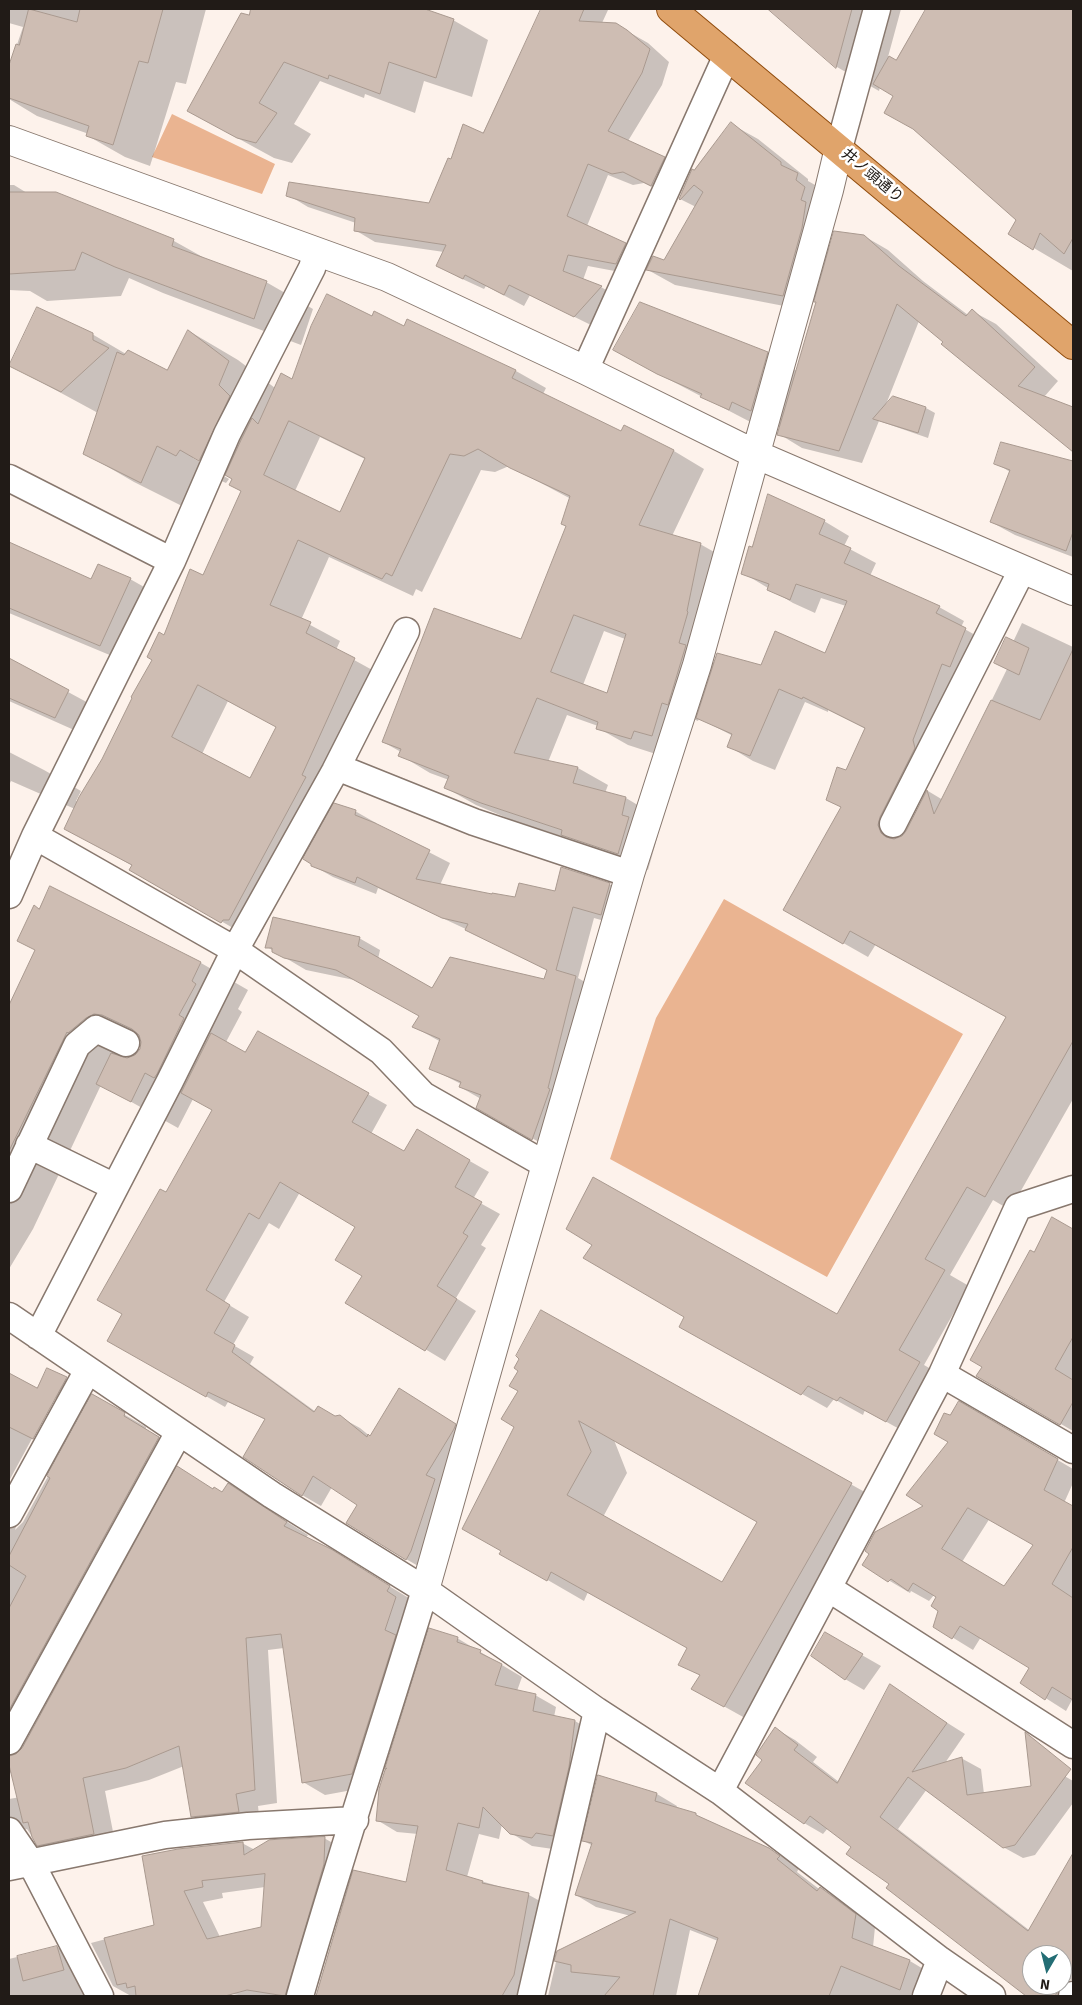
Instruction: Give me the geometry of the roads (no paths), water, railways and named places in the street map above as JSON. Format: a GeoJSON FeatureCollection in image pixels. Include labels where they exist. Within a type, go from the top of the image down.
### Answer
{"type":"FeatureCollection","features":[{"type":"Feature","properties":{"kind":"main road","name":"井ノ頭通り"},"geometry":{"type":"LineString","coordinates":[[671,9],[1073,344]]}},
{"type":"Feature","properties":{"kind":"street"},"geometry":{"type":"LineString","coordinates":[[300,1996],[425,1590],[630,874],[697,665],[877,9]]}},
{"type":"Feature","properties":{"kind":"street"},"geometry":{"type":"LineString","coordinates":[[585,370],[727,55]]}},
{"type":"Feature","properties":{"kind":"street"},"geometry":{"type":"LineString","coordinates":[[9,140],[387,277],[585,370],[755,454],[1073,591]]}},
{"type":"Feature","properties":{"kind":"street"},"geometry":{"type":"LineString","coordinates":[[9,895],[35,836],[172,561],[226,434],[312,268],[317,252]]}},
{"type":"Feature","properties":{"kind":"street"},"geometry":{"type":"LineString","coordinates":[[9,478],[172,561]]}},
{"type":"Feature","properties":{"kind":"street"},"geometry":{"type":"LineString","coordinates":[[894,824],[1022,570]]}},
{"type":"Feature","properties":{"kind":"street"},"geometry":{"type":"LineString","coordinates":[[38,1336],[170,1081],[235,950],[337,767],[406,631]]}},
{"type":"Feature","properties":{"kind":"street"},"geometry":{"type":"LineString","coordinates":[[337,767],[474,822],[630,874]]}},
{"type":"Feature","properties":{"kind":"street"},"geometry":{"type":"LineString","coordinates":[[35,836],[235,950],[382,1051],[423,1095],[546,1165]]}},
{"type":"Feature","properties":{"kind":"street"},"geometry":{"type":"LineString","coordinates":[[9,1189],[77,1045],[96,1029],[126,1043]]}},
{"type":"Feature","properties":{"kind":"street"},"geometry":{"type":"LineString","coordinates":[[29,1145],[115,1187]]}},
{"type":"Feature","properties":{"kind":"street"},"geometry":{"type":"LineString","coordinates":[[720,1791],[942,1374],[1018,1207],[1073,1189]]}},
{"type":"Feature","properties":{"kind":"street"},"geometry":{"type":"LineString","coordinates":[[9,1316],[272,1495],[425,1590],[598,1711],[720,1791],[940,1960],[992,1996]]}},
{"type":"Feature","properties":{"kind":"street"},"geometry":{"type":"LineString","coordinates":[[9,1514],[88,1370]]}},
{"type":"Feature","properties":{"kind":"street"},"geometry":{"type":"LineString","coordinates":[[942,1374],[1073,1450]]}},
{"type":"Feature","properties":{"kind":"street"},"geometry":{"type":"LineString","coordinates":[[9,1741],[179,1432]]}},
{"type":"Feature","properties":{"kind":"street"},"geometry":{"type":"LineString","coordinates":[[828,1588],[1073,1745]]}},
{"type":"Feature","properties":{"kind":"street"},"geometry":{"type":"LineString","coordinates":[[531,1996],[598,1711]]}},
{"type":"Feature","properties":{"kind":"street"},"geometry":{"type":"LineString","coordinates":[[20,1865],[165,1835],[248,1826],[355,1820]]}},
{"type":"Feature","properties":{"kind":"street"},"geometry":{"type":"LineString","coordinates":[[9,1832],[20,1865],[100,1996]]}},
{"type":"Feature","properties":{"kind":"street"},"geometry":{"type":"LineString","coordinates":[[926,1996],[940,1960]]}}]}
